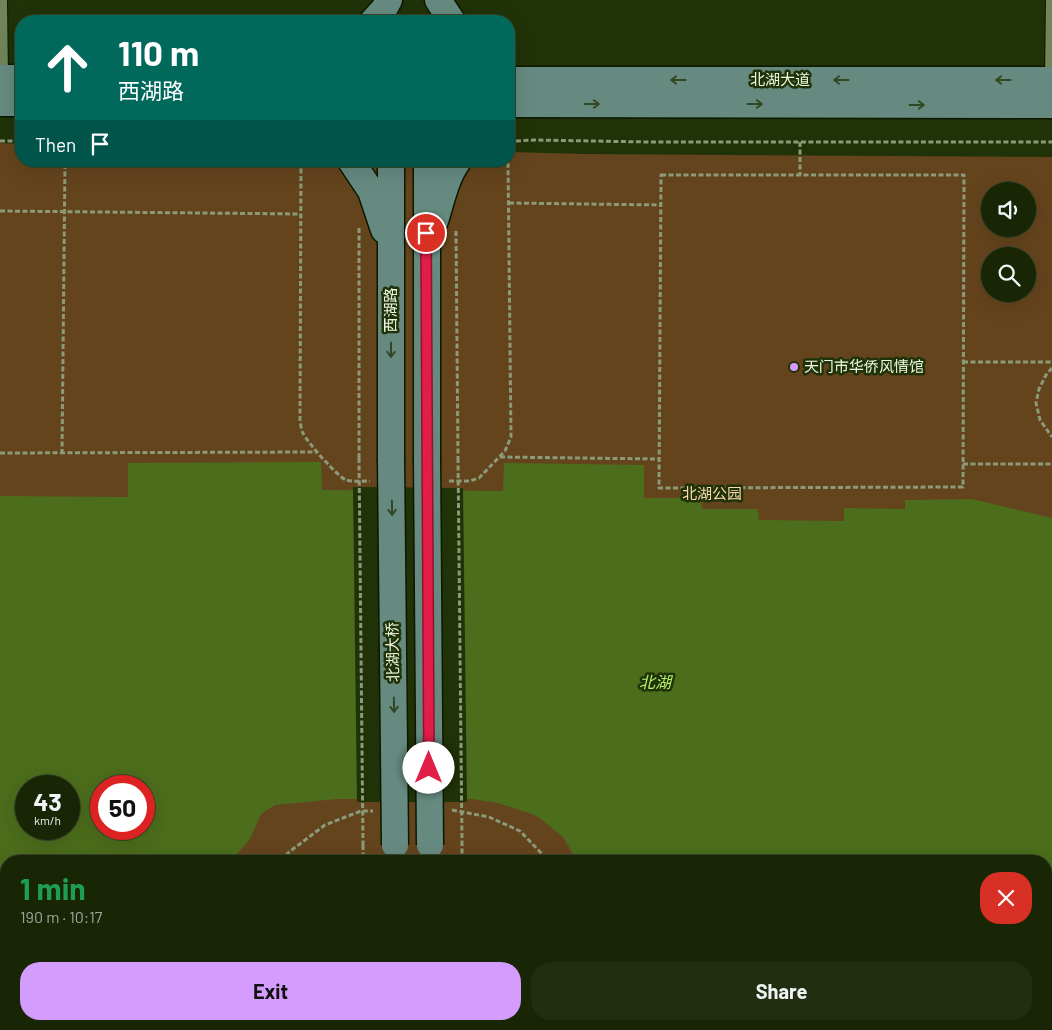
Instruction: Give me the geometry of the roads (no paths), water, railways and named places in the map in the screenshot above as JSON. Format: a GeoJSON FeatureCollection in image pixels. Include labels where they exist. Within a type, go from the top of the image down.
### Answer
{"type":"FeatureCollection","features":[{"type":"Feature","properties":{"kind":"main road"},"geometry":{"type":"LineString","coordinates":[[378,15],[389,0]]}},
{"type":"Feature","properties":{"kind":"main road"},"geometry":{"type":"LineString","coordinates":[[396,15],[397,0]]}},
{"type":"Feature","properties":{"kind":"main road"},"geometry":{"type":"LineString","coordinates":[[431,15],[432,0]]}},
{"type":"Feature","properties":{"kind":"main road"},"geometry":{"type":"LineString","coordinates":[[438,0],[448,15]]}},
{"type":"Feature","properties":{"kind":"main road"},"geometry":{"type":"LineString","coordinates":[[515,65],[555,92],[529,114],[515,120]]}},
{"type":"Feature","properties":{"kind":"main road","name":"北湖大道"},"geometry":{"type":"LineString","coordinates":[[515,82],[555,92]]}},
{"type":"Feature","properties":{"kind":"main road"},"geometry":{"type":"LineString","coordinates":[[6,85],[15,96]]}},
{"type":"Feature","properties":{"kind":"main road","name":"北湖大道"},"geometry":{"type":"LineString","coordinates":[[515,102],[555,92],[1051,88]]}},
{"type":"Feature","properties":{"kind":"main road"},"geometry":{"type":"LineString","coordinates":[[355,167],[371,191],[391,252]]}},
{"type":"Feature","properties":{"kind":"main road","name":"西湖路"},"geometry":{"type":"LineString","coordinates":[[391,167],[391,459]]}},
{"type":"Feature","properties":{"kind":"main road"},"geometry":{"type":"LineString","coordinates":[[427,167],[430,853]]}},
{"type":"Feature","properties":{"kind":"main road"},"geometry":{"type":"LineString","coordinates":[[426,250],[445,186],[454,167]]}},
{"type":"Feature","properties":{"kind":"main road","name":"北湖大桥"},"geometry":{"type":"LineString","coordinates":[[391,459],[395,853]]}},
{"type":"Feature","properties":{"kind":"lane"},"geometry":{"type":"LineString","coordinates":[[2,0],[6,85]]}},
{"type":"Feature","properties":{"kind":"lane"},"geometry":{"type":"LineString","coordinates":[[1051,0],[1051,88]]}},
{"type":"Feature","properties":{"kind":"water","name":"北湖"},"geometry":{"type":"Polygon","coordinates":[[[321,462],[322,490],[503,491],[504,463],[644,465],[644,498],[701,498],[702,509],[758,509],[759,520],[844,521],[844,508],[905,509],[905,500],[972,499],[1052,518],[1052,855],[574,855],[563,837],[541,819],[532,814],[498,803],[472,799],[337,799],[275,805],[261,814],[250,839],[236,855],[0,855],[0,496],[128,497],[128,463],[321,462]]]}},
{"type":"Feature","properties":{"kind":"place","name":"天门市华侨风情馆"},"geometry":{"type":"Point","coordinates":[794,367]}},
{"type":"Feature","properties":{"kind":"park label","name":"北湖公园"},"geometry":{"type":"Point","coordinates":[712,494]}}]}
